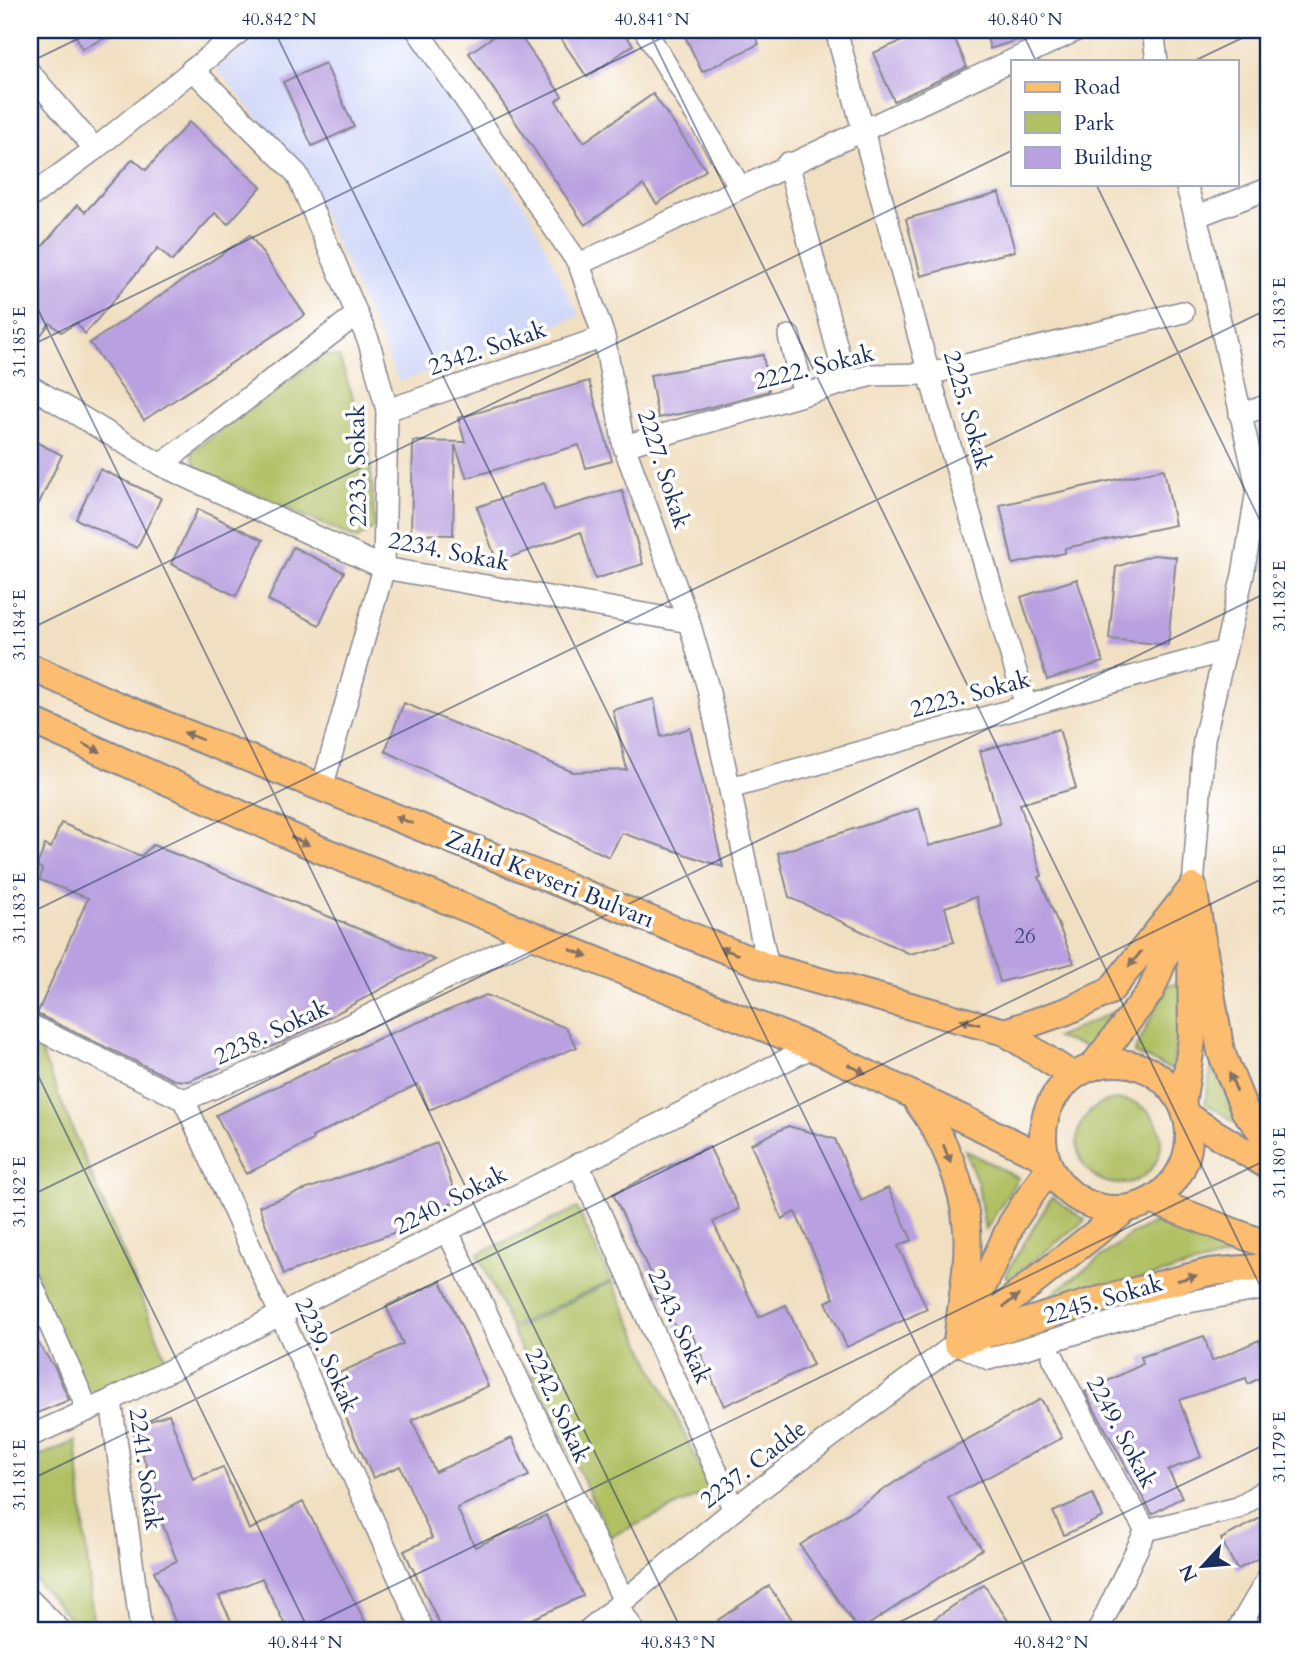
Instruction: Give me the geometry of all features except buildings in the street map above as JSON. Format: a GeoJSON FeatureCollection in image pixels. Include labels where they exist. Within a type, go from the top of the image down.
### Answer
{"type":"FeatureCollection","features":[{"type":"Feature","properties":{"kind":"main road","name":"Zahid Kevseri Bulvarı"},"geometry":{"type":"LineString","coordinates":[[30,667],[322,788],[768,967],[1005,1032],[1083,1071]]}},
{"type":"Feature","properties":{"kind":"main road"},"geometry":{"type":"LineString","coordinates":[[30,720],[319,849],[812,1047],[1045,1163],[1072,1195],[1092,1206],[1125,1210]]}},
{"type":"Feature","properties":{"kind":"main road"},"geometry":{"type":"LineString","coordinates":[[1005,1032],[1067,1011],[1110,991],[1193,887]]}},
{"type":"Feature","properties":{"kind":"main road"},"geometry":{"type":"LineString","coordinates":[[957,1343],[1012,1223],[1045,1163],[1046,1113],[1057,1092],[1083,1071],[1151,991],[1193,887]]}},
{"type":"Feature","properties":{"kind":"main road"},"geometry":{"type":"LineString","coordinates":[[957,1343],[1125,1210],[1153,1201],[1174,1181],[1185,1161],[1189,1139],[1184,1110],[1192,1040],[1193,887]]}},
{"type":"Feature","properties":{"kind":"main road"},"geometry":{"type":"LineString","coordinates":[[1193,887],[1221,1052],[1245,1111],[1268,1140]]}},
{"type":"Feature","properties":{"kind":"main road"},"geometry":{"type":"LineString","coordinates":[[1083,1071],[1113,1062],[1135,1065],[1154,1073],[1170,1087],[1184,1110],[1268,1166]]}},
{"type":"Feature","properties":{"kind":"main road"},"geometry":{"type":"LineString","coordinates":[[913,1096],[938,1130],[956,1177],[967,1231],[957,1343]]}},
{"type":"Feature","properties":{"kind":"main road"},"geometry":{"type":"LineString","coordinates":[[1153,1201],[1268,1245]]}},
{"type":"Feature","properties":{"kind":"main road"},"geometry":{"type":"LineString","coordinates":[[957,1343],[1088,1303],[1209,1272],[1268,1267]]}},
{"type":"Feature","properties":{"kind":"street"},"geometry":{"type":"LineString","coordinates":[[30,197],[95,149],[242,30]]}},
{"type":"Feature","properties":{"kind":"street","name":"2227. Sokak"},"geometry":{"type":"LineString","coordinates":[[417,30],[579,264],[604,337],[624,446],[689,622],[708,688],[768,967]]}},
{"type":"Feature","properties":{"kind":"street"},"geometry":{"type":"LineString","coordinates":[[645,30],[740,187]]}},
{"type":"Feature","properties":{"kind":"street","name":"2225. Sokak"},"geometry":{"type":"LineString","coordinates":[[836,30],[929,374],[1026,706]]}},
{"type":"Feature","properties":{"kind":"street"},"geometry":{"type":"LineString","coordinates":[[1011,60],[1077,30]]}},
{"type":"Feature","properties":{"kind":"street"},"geometry":{"type":"LineString","coordinates":[[1153,30],[1157,60]]}},
{"type":"Feature","properties":{"kind":"street"},"geometry":{"type":"LineString","coordinates":[[579,264],[864,127],[1011,60]]}},
{"type":"Feature","properties":{"kind":"street","name":"2233. Sokak"},"geometry":{"type":"LineString","coordinates":[[192,69],[297,174],[369,342],[387,410],[384,568],[322,788]]}},
{"type":"Feature","properties":{"kind":"street"},"geometry":{"type":"LineString","coordinates":[[30,73],[95,149]]}},
{"type":"Feature","properties":{"kind":"street"},"geometry":{"type":"LineString","coordinates":[[788,163],[846,382]]}},
{"type":"Feature","properties":{"kind":"street"},"geometry":{"type":"LineString","coordinates":[[1187,186],[1268,536]]}},
{"type":"Feature","properties":{"kind":"street"},"geometry":{"type":"LineString","coordinates":[[1195,216],[1268,189]]}},
{"type":"Feature","properties":{"kind":"street","name":"2222. Sokak"},"geometry":{"type":"LineString","coordinates":[[624,446],[872,375],[929,374],[1183,312]]}},
{"type":"Feature","properties":{"kind":"street"},"geometry":{"type":"LineString","coordinates":[[161,465],[357,314]]}},
{"type":"Feature","properties":{"kind":"street"},"geometry":{"type":"LineString","coordinates":[[789,336],[804,394]]}},
{"type":"Feature","properties":{"kind":"street","name":"2342. Sokak"},"geometry":{"type":"LineString","coordinates":[[387,410],[604,337]]}},
{"type":"Feature","properties":{"kind":"street","name":"2234. Sokak"},"geometry":{"type":"LineString","coordinates":[[30,386],[161,465],[384,568],[689,622]]}},
{"type":"Feature","properties":{"kind":"street"},"geometry":{"type":"LineString","coordinates":[[1240,415],[1268,405]]}},
{"type":"Feature","properties":{"kind":"street"},"geometry":{"type":"LineString","coordinates":[[1193,887],[1204,739],[1243,575],[1257,490]]}},
{"type":"Feature","properties":{"kind":"street","name":"2223. Sokak"},"geometry":{"type":"LineString","coordinates":[[730,788],[1225,651]]}},
{"type":"Feature","properties":{"kind":"street","name":"2238. Sokak"},"geometry":{"type":"LineString","coordinates":[[184,1100],[254,1071],[534,936]]}},
{"type":"Feature","properties":{"kind":"street"},"geometry":{"type":"LineString","coordinates":[[30,1025],[184,1100]]}},
{"type":"Feature","properties":{"kind":"street","name":"2240. Sokak"},"geometry":{"type":"LineString","coordinates":[[111,1400],[812,1047]]}},
{"type":"Feature","properties":{"kind":"street","name":"2239. Sokak"},"geometry":{"type":"LineString","coordinates":[[184,1100],[423,1631]]}},
{"type":"Feature","properties":{"kind":"street","name":"2243. Sokak"},"geometry":{"type":"LineString","coordinates":[[578,1164],[734,1510]]}},
{"type":"Feature","properties":{"kind":"street","name":"2242. Sokak"},"geometry":{"type":"LineString","coordinates":[[447,1230],[634,1631]]}},
{"type":"Feature","properties":{"kind":"street"},"geometry":{"type":"LineString","coordinates":[[30,1280],[89,1410]]}},
{"type":"Feature","properties":{"kind":"street","name":"2245. Sokak"},"geometry":{"type":"LineString","coordinates":[[957,1343],[989,1359],[1171,1305],[1268,1288]]}},
{"type":"Feature","properties":{"kind":"street","name":"2237. Cadde"},"geometry":{"type":"LineString","coordinates":[[587,1631],[734,1510],[957,1343]]}},
{"type":"Feature","properties":{"kind":"street","name":"2249. Sokak"},"geometry":{"type":"LineString","coordinates":[[1053,1357],[1116,1481],[1146,1530]]}},
{"type":"Feature","properties":{"kind":"street","name":"2241. Sokak"},"geometry":{"type":"LineString","coordinates":[[30,1436],[111,1400],[141,1631]]}},
{"type":"Feature","properties":{"kind":"street"},"geometry":{"type":"LineString","coordinates":[[1098,1631],[1146,1530],[1238,1508],[1268,1488]]}},
{"type":"Feature","properties":{"kind":"street"},"geometry":{"type":"LineString","coordinates":[[1237,1631],[1268,1578]]}},
{"type":"Feature","properties":{"kind":"street"},"geometry":{"type":"LineString","coordinates":[[30,1600],[61,1631]]}},
{"type":"Feature","properties":{"kind":"shaded area"},"geometry":{"type":"Polygon","coordinates":[[[271,30],[403,30],[530,214],[579,316],[399,382],[303,170],[216,68],[271,30]]]}},
{"type":"Feature","properties":{"kind":"green space"},"geometry":{"type":"Polygon","coordinates":[[[324,355],[339,357],[369,445],[375,527],[357,539],[197,469],[191,452],[324,355]]]}},
{"type":"Feature","properties":{"kind":"green space"},"geometry":{"type":"Polygon","coordinates":[[[1177,983],[1182,988],[1173,1070],[1134,1053],[1167,985],[1177,983]]]}},
{"type":"Feature","properties":{"kind":"green space"},"geometry":{"type":"Polygon","coordinates":[[[1113,1012],[1091,1048],[1056,1038],[1113,1012]]]}},
{"type":"Feature","properties":{"kind":"green space"},"geometry":{"type":"Polygon","coordinates":[[[30,1025],[171,1370],[88,1410],[30,1280],[30,1025]]]}},
{"type":"Feature","properties":{"kind":"green space"},"geometry":{"type":"Polygon","coordinates":[[[1212,1064],[1246,1130],[1205,1103],[1212,1064]]]}},
{"type":"Feature","properties":{"kind":"green space"},"geometry":{"type":"Polygon","coordinates":[[[1111,1100],[1127,1100],[1143,1107],[1154,1118],[1161,1134],[1158,1158],[1149,1172],[1127,1184],[1111,1184],[1095,1177],[1084,1166],[1077,1150],[1077,1134],[1084,1118],[1095,1107],[1111,1100]]]}},
{"type":"Feature","properties":{"kind":"green space"},"geometry":{"type":"Polygon","coordinates":[[[965,1150],[1018,1178],[985,1231],[978,1184],[965,1150]]]}},
{"type":"Feature","properties":{"kind":"green space"},"geometry":{"type":"Polygon","coordinates":[[[1052,1197],[1085,1220],[1009,1280],[1005,1275],[1052,1197]]]}},
{"type":"Feature","properties":{"kind":"green space"},"geometry":{"type":"Polygon","coordinates":[[[577,1208],[611,1281],[511,1327],[478,1254],[577,1208]]]}},
{"type":"Feature","properties":{"kind":"green space"},"geometry":{"type":"Polygon","coordinates":[[[1154,1223],[1240,1253],[1035,1307],[1130,1235],[1154,1223]]]}},
{"type":"Feature","properties":{"kind":"green space"},"geometry":{"type":"Polygon","coordinates":[[[612,1282],[711,1490],[610,1537],[512,1330],[612,1282]]]}},
{"type":"Feature","properties":{"kind":"green space"},"geometry":{"type":"Polygon","coordinates":[[[76,1441],[94,1631],[81,1631],[30,1574],[30,1460],[76,1441]]]}}]}
